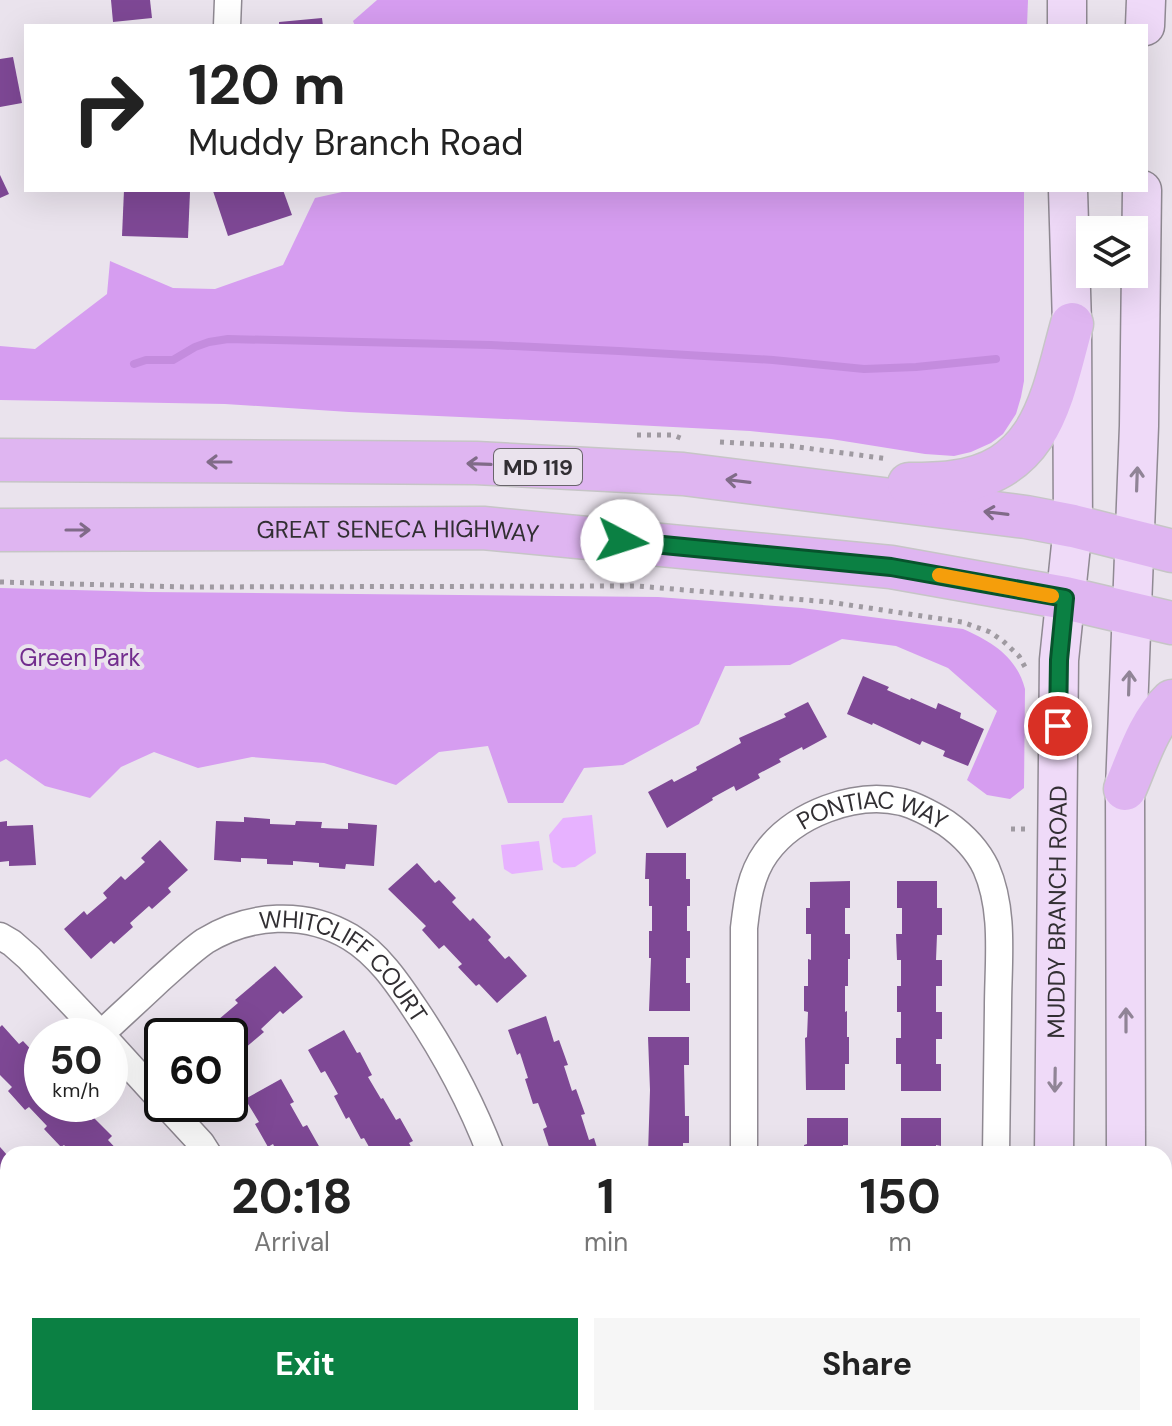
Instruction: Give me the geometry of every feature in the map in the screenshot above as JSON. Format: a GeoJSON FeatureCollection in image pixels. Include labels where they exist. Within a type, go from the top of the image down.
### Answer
{"type":"FeatureCollection","features":[{"type":"Feature","properties":{"kind":"main road"},"geometry":{"type":"LineString","coordinates":[[1067,0],[1067,24]]}},
{"type":"Feature","properties":{"kind":"main road"},"geometry":{"type":"LineString","coordinates":[[1145,24],[1146,0]]}},
{"type":"Feature","properties":{"kind":"main road","name":"MUDDY BRANCH ROAD"},"geometry":{"type":"LineString","coordinates":[[1054,1146],[1059,660],[1073,526],[1068,192]]}},
{"type":"Feature","properties":{"kind":"main road"},"geometry":{"type":"LineString","coordinates":[[1126,1146],[1125,789],[1131,613],[1153,546],[1139,426],[1142,192]]}},
{"type":"Feature","properties":{"kind":"main road"},"geometry":{"type":"LineString","coordinates":[[804,490],[954,482],[982,475],[1007,463],[1033,437],[1049,404],[1072,324]]}},
{"type":"Feature","properties":{"kind":"main road","name":"MD 119"},"geometry":{"type":"LineString","coordinates":[[0,460],[476,463],[683,474],[1026,517],[1153,546]]}},
{"type":"Feature","properties":{"kind":"main road","name":"GREAT SENECA HIGHWAY"},"geometry":{"type":"LineString","coordinates":[[0,530],[483,528],[891,567],[1065,598],[1172,623]]}},
{"type":"Feature","properties":{"kind":"main road"},"geometry":{"type":"LineString","coordinates":[[1125,789],[1145,740],[1172,701]]}},
{"type":"Feature","properties":{"kind":"street"},"geometry":{"type":"LineString","coordinates":[[227,24],[228,0]]}},
{"type":"Feature","properties":{"kind":"street","name":"PONTIAC WAY"},"geometry":{"type":"LineString","coordinates":[[744,1146],[744,928],[755,872],[781,836],[800,821],[843,804],[871,800],[901,802],[924,810],[960,833],[975,849],[992,885],[999,931],[996,1146]]}},
{"type":"Feature","properties":{"kind":"street","name":"WHITCLIFF COURT"},"geometry":{"type":"LineString","coordinates":[[124,1018],[176,965],[205,941],[239,925],[272,918],[302,919],[330,927],[370,952],[393,977],[436,1040],[463,1088],[488,1146]]}},
{"type":"Feature","properties":{"kind":"street"},"geometry":{"type":"LineString","coordinates":[[0,936],[29,958],[85,1018]]}},
{"type":"Feature","properties":{"kind":"street"},"geometry":{"type":"LineString","coordinates":[[128,1064],[144,1081]]}},
{"type":"Feature","properties":{"kind":"street"},"geometry":{"type":"LineString","coordinates":[[182,1122],[203,1146]]}},
{"type":"Feature","properties":{"kind":"path"},"geometry":{"type":"LineString","coordinates":[[0,582],[185,587],[566,585],[666,588],[829,602],[962,622],[996,636],[1019,656],[1025,667],[1029,666]]}},
{"type":"Feature","properties":{"kind":"path"},"geometry":{"type":"LineString","coordinates":[[1011,829],[1032,829]]}},
{"type":"Feature","properties":{"kind":"shaded area"},"geometry":{"type":"Polygon","coordinates":[[[592,815],[596,853],[575,867],[562,868],[553,862],[549,835],[563,818],[592,815]]]}},
{"type":"Feature","properties":{"kind":"shaded area"},"geometry":{"type":"Polygon","coordinates":[[[539,841],[543,870],[512,874],[504,869],[501,845],[539,841]]]}},
{"type":"Feature","properties":{"kind":"green space"},"geometry":{"type":"Polygon","coordinates":[[[377,0],[1028,0],[1027,24],[354,24],[353,21],[377,0]]]}},
{"type":"Feature","properties":{"kind":"green space"},"geometry":{"type":"Polygon","coordinates":[[[342,192],[1024,192],[1024,381],[1016,414],[1003,434],[991,443],[954,456],[750,431],[225,404],[0,400],[0,346],[35,349],[107,294],[110,261],[173,288],[215,289],[283,265],[315,198],[342,192]]]}},
{"type":"Feature","properties":{"kind":"green space","name":"Green Park"},"geometry":{"type":"Polygon","coordinates":[[[0,588],[658,597],[802,608],[963,629],[1002,652],[1021,678],[1025,689],[1024,788],[1010,799],[987,795],[967,780],[997,711],[948,668],[896,646],[842,639],[790,665],[725,666],[699,724],[623,765],[584,768],[563,803],[508,803],[488,746],[439,752],[396,785],[324,763],[252,757],[198,768],[154,752],[121,767],[90,798],[45,786],[6,759],[0,762],[0,588]]]}},
{"type":"Feature","properties":{"kind":"building"},"geometry":{"type":"Polygon","coordinates":[[[111,0],[150,0],[152,18],[113,22],[111,0]]]}},
{"type":"Feature","properties":{"kind":"building"},"geometry":{"type":"Polygon","coordinates":[[[322,18],[323,24],[279,24],[322,18]]]}},
{"type":"Feature","properties":{"kind":"building"},"geometry":{"type":"Polygon","coordinates":[[[13,57],[22,103],[0,107],[0,59],[13,57]]]}},
{"type":"Feature","properties":{"kind":"building"},"geometry":{"type":"Polygon","coordinates":[[[0,175],[9,194],[0,198],[0,175]]]}},
{"type":"Feature","properties":{"kind":"building"},"geometry":{"type":"Polygon","coordinates":[[[124,192],[190,192],[188,238],[122,236],[124,192]]]}},
{"type":"Feature","properties":{"kind":"building"},"geometry":{"type":"Polygon","coordinates":[[[213,192],[284,192],[292,215],[228,236],[213,192]]]}},
{"type":"Feature","properties":{"kind":"building"},"geometry":{"type":"Polygon","coordinates":[[[863,676],[910,700],[936,709],[938,703],[961,713],[960,718],[984,729],[968,766],[943,756],[945,751],[922,741],[920,745],[847,714],[863,676]]]}},
{"type":"Feature","properties":{"kind":"building"},"geometry":{"type":"Polygon","coordinates":[[[808,702],[827,737],[779,759],[781,762],[758,774],[760,778],[736,791],[734,786],[667,828],[648,792],[697,770],[696,767],[741,743],[739,738],[786,717],[784,714],[808,702]]]}},
{"type":"Feature","properties":{"kind":"building"},"geometry":{"type":"Polygon","coordinates":[[[244,817],[270,819],[270,824],[322,822],[321,828],[348,829],[348,823],[377,825],[374,866],[346,864],[345,869],[293,861],[293,865],[267,864],[267,859],[241,858],[241,862],[214,860],[216,821],[244,822],[244,817]]]}},
{"type":"Feature","properties":{"kind":"building"},"geometry":{"type":"Polygon","coordinates":[[[7,821],[7,826],[33,825],[36,865],[9,866],[9,861],[0,862],[0,822],[7,821]]]}},
{"type":"Feature","properties":{"kind":"building"},"geometry":{"type":"Polygon","coordinates":[[[160,840],[188,870],[168,888],[171,892],[130,923],[133,927],[91,959],[64,929],[84,911],[87,915],[107,898],[103,893],[121,876],[125,880],[145,862],[141,858],[160,840]]]}},
{"type":"Feature","properties":{"kind":"building"},"geometry":{"type":"Polygon","coordinates":[[[646,853],[686,853],[686,879],[690,879],[687,931],[690,931],[690,958],[686,958],[686,983],[690,983],[690,1011],[649,1011],[652,906],[649,906],[649,879],[645,879],[646,853]]]}},
{"type":"Feature","properties":{"kind":"building"},"geometry":{"type":"Polygon","coordinates":[[[417,863],[435,883],[439,880],[456,898],[452,902],[491,937],[488,940],[505,959],[509,956],[527,976],[497,1003],[458,967],[462,964],[444,945],[439,949],[422,930],[426,926],[388,889],[417,863]]]}},
{"type":"Feature","properties":{"kind":"building"},"geometry":{"type":"Polygon","coordinates":[[[850,881],[850,908],[845,908],[845,934],[850,934],[850,959],[848,986],[845,986],[849,1064],[845,1064],[845,1090],[806,1090],[808,1012],[804,1011],[804,986],[808,986],[808,959],[811,960],[811,934],[806,934],[810,882],[850,881]]]}},
{"type":"Feature","properties":{"kind":"building"},"geometry":{"type":"Polygon","coordinates":[[[897,881],[937,881],[937,908],[942,908],[942,935],[937,935],[936,960],[942,960],[942,986],[936,986],[936,1012],[942,1012],[942,1039],[936,1039],[936,1064],[941,1064],[941,1091],[901,1091],[901,1064],[896,1064],[896,1038],[901,1038],[897,986],[901,986],[901,960],[897,960],[896,934],[902,934],[902,908],[897,908],[897,881]]]}},
{"type":"Feature","properties":{"kind":"building"},"geometry":{"type":"Polygon","coordinates":[[[275,966],[303,997],[283,1014],[280,1011],[261,1029],[264,1032],[248,1046],[248,1018],[220,1018],[238,1003],[235,1000],[275,966]]]}},
{"type":"Feature","properties":{"kind":"building"},"geometry":{"type":"Polygon","coordinates":[[[546,1016],[554,1042],[559,1040],[568,1065],[564,1066],[572,1091],[576,1089],[585,1114],[581,1115],[589,1140],[594,1138],[596,1146],[549,1146],[543,1129],[547,1127],[538,1103],[533,1104],[520,1053],[517,1055],[508,1030],[546,1016]]]}},
{"type":"Feature","properties":{"kind":"building"},"geometry":{"type":"Polygon","coordinates":[[[2,1025],[19,1044],[24,1042],[24,1109],[8,1091],[12,1087],[0,1075],[2,1025]]]}},
{"type":"Feature","properties":{"kind":"building"},"geometry":{"type":"Polygon","coordinates":[[[344,1030],[357,1053],[360,1052],[372,1075],[368,1077],[381,1099],[396,1120],[400,1118],[413,1141],[409,1143],[411,1146],[368,1146],[364,1138],[361,1139],[349,1117],[346,1119],[334,1096],[338,1094],[325,1071],[321,1073],[308,1050],[344,1030]]]}},
{"type":"Feature","properties":{"kind":"building"},"geometry":{"type":"Polygon","coordinates":[[[648,1037],[689,1037],[689,1065],[684,1065],[689,1143],[683,1143],[683,1146],[648,1146],[648,1037]]]}},
{"type":"Feature","properties":{"kind":"building"},"geometry":{"type":"Polygon","coordinates":[[[281,1079],[303,1127],[307,1125],[319,1146],[267,1146],[255,1124],[259,1122],[248,1104],[248,1097],[281,1079]]]}},
{"type":"Feature","properties":{"kind":"building"},"geometry":{"type":"Polygon","coordinates":[[[807,1118],[848,1118],[848,1145],[804,1146],[807,1144],[807,1118]]]}},
{"type":"Feature","properties":{"kind":"building"},"geometry":{"type":"Polygon","coordinates":[[[901,1118],[941,1118],[941,1146],[901,1146],[901,1118]]]}},
{"type":"Feature","properties":{"kind":"building"},"geometry":{"type":"Polygon","coordinates":[[[43,1122],[98,1122],[112,1136],[108,1140],[114,1146],[60,1146],[44,1129],[47,1126],[43,1122]]]}},
{"type":"Feature","properties":{"kind":"waterway"},"geometry":{"type":"LineString","coordinates":[[134,364],[146,360],[173,360],[195,347],[228,339],[619,351],[864,369],[996,359]]}},
{"type":"Feature","properties":{"kind":"slow traffic"},"geometry":{"type":"LineString","coordinates":[[939,575],[1052,596]]}},
{"type":"Feature","properties":{"kind":"route"},"geometry":{"type":"LineString","coordinates":[[622,541],[891,567],[1065,598],[1059,660],[1058,726]]}}]}
